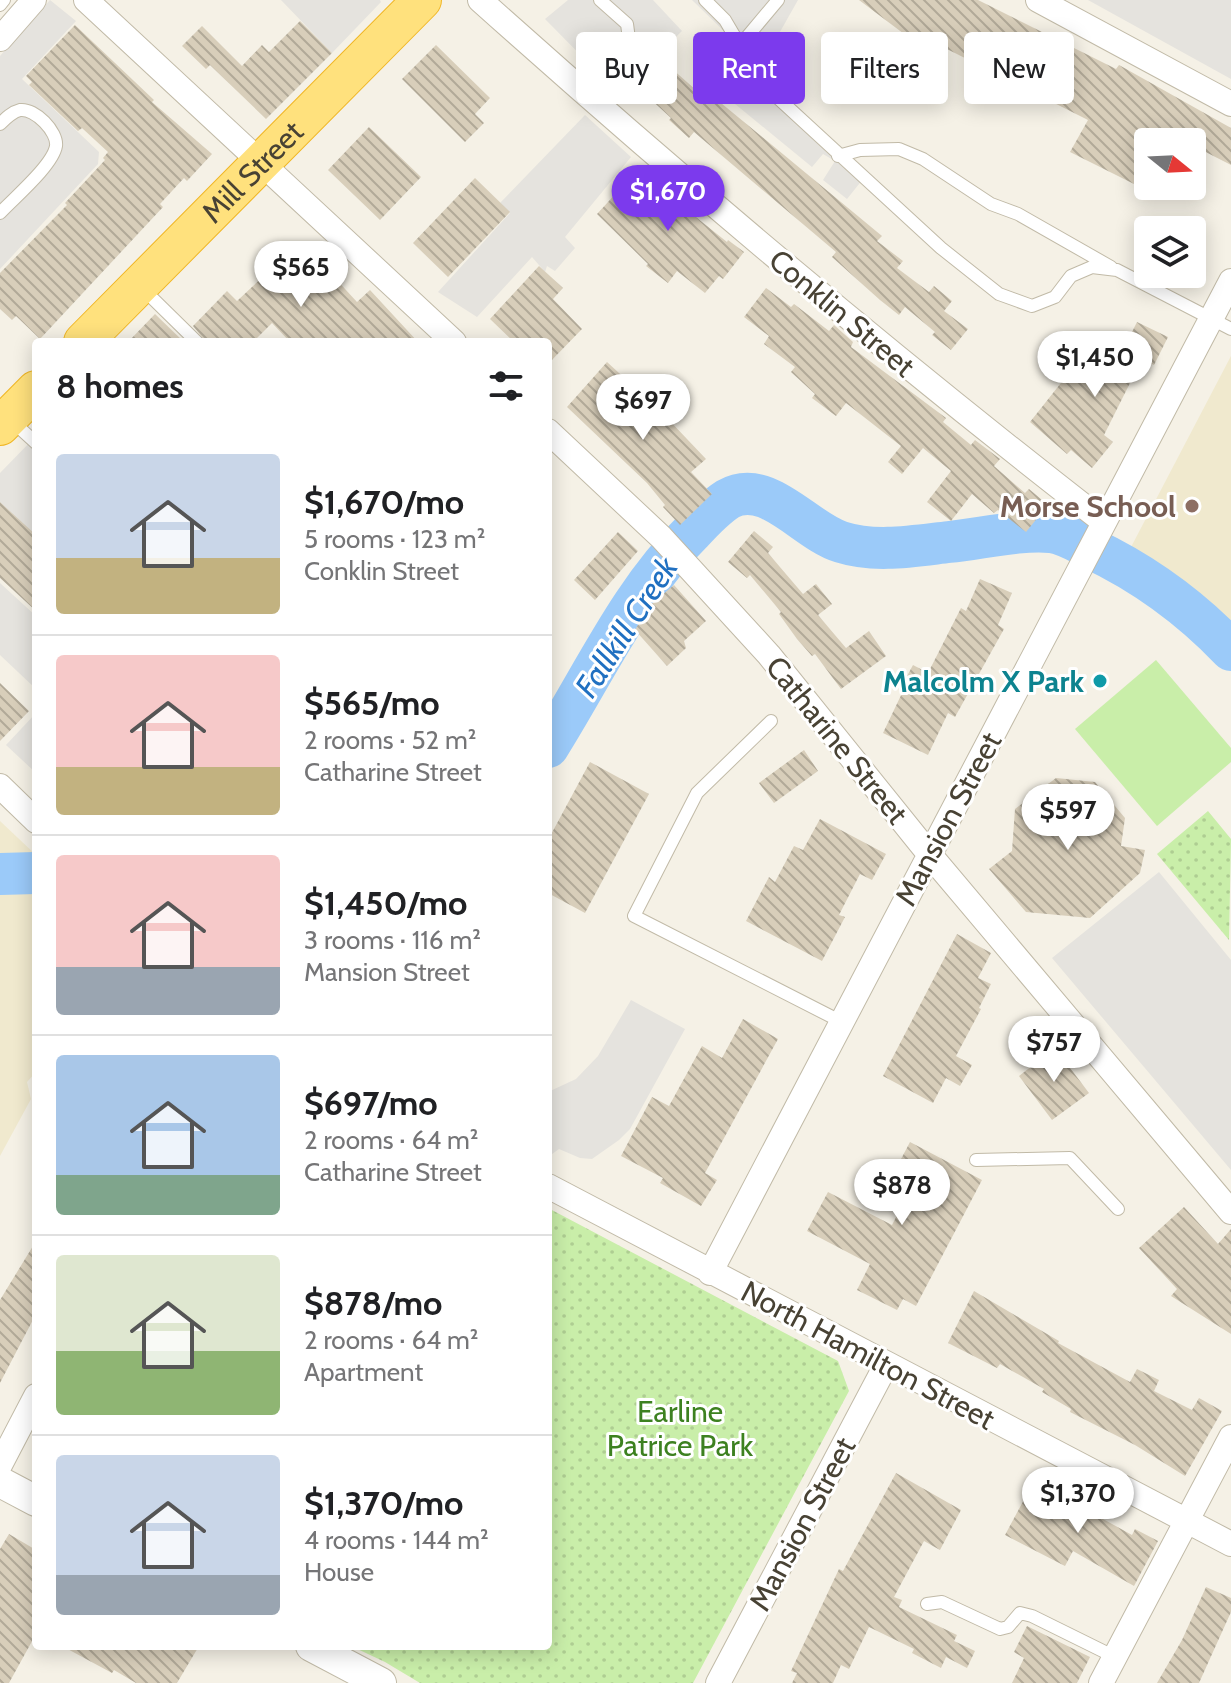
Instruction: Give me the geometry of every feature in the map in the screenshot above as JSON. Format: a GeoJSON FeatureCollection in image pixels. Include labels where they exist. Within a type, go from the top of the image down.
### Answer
{"type":"FeatureCollection","features":[{"type":"Feature","properties":{"kind":"highway","name":"Mill Street"},"geometry":{"type":"LineString","coordinates":[[87,338],[422,0]]}},
{"type":"Feature","properties":{"kind":"highway"},"geometry":{"type":"LineString","coordinates":[[4,422],[32,394]]}},
{"type":"Feature","properties":{"kind":"street"},"geometry":{"type":"LineString","coordinates":[[0,39],[34,0]]}},
{"type":"Feature","properties":{"kind":"street"},"geometry":{"type":"LineString","coordinates":[[86,0],[450,338]]}},
{"type":"Feature","properties":{"kind":"street","name":"Conklin Street"},"geometry":{"type":"LineString","coordinates":[[480,0],[576,86]]}},
{"type":"Feature","properties":{"kind":"street"},"geometry":{"type":"LineString","coordinates":[[1038,0],[1231,104]]}},
{"type":"Feature","properties":{"kind":"street","name":"Conklin Street"},"geometry":{"type":"LineString","coordinates":[[597,104],[816,293],[1101,527]]}},
{"type":"Feature","properties":{"kind":"street","name":"Mansion Street"},"geometry":{"type":"LineString","coordinates":[[710,1273],[1101,527],[1221,324],[1231,281]]}},
{"type":"Feature","properties":{"kind":"street","name":"Catharine Street"},"geometry":{"type":"LineString","coordinates":[[552,435],[687,563],[769,655],[930,855],[1231,1212]]}},
{"type":"Feature","properties":{"kind":"street"},"geometry":{"type":"LineString","coordinates":[[0,786],[32,817]]}},
{"type":"Feature","properties":{"kind":"street","name":"North Hamilton Street"},"geometry":{"type":"LineString","coordinates":[[552,1188],[1231,1544]]}},
{"type":"Feature","properties":{"kind":"street","name":"Mansion Street"},"geometry":{"type":"LineString","coordinates":[[718,1683],[886,1365]]}},
{"type":"Feature","properties":{"kind":"street"},"geometry":{"type":"LineString","coordinates":[[0,1465],[32,1404]]}},
{"type":"Feature","properties":{"kind":"street"},"geometry":{"type":"LineString","coordinates":[[1101,1683],[1231,1437]]}},
{"type":"Feature","properties":{"kind":"street"},"geometry":{"type":"LineString","coordinates":[[0,1482],[32,1499]]}},
{"type":"Feature","properties":{"kind":"street"},"geometry":{"type":"LineString","coordinates":[[319,1650],[381,1683]]}},
{"type":"Feature","properties":{"kind":"lane"},"geometry":{"type":"LineString","coordinates":[[0,5],[4,0]]}},
{"type":"Feature","properties":{"kind":"lane"},"geometry":{"type":"LineString","coordinates":[[600,0],[627,24],[628,32]]}},
{"type":"Feature","properties":{"kind":"lane"},"geometry":{"type":"LineString","coordinates":[[705,0],[733,32]]}},
{"type":"Feature","properties":{"kind":"lane"},"geometry":{"type":"LineString","coordinates":[[751,32],[778,0]]}},
{"type":"Feature","properties":{"kind":"lane"},"geometry":{"type":"LineString","coordinates":[[786,104],[838,156],[941,248],[999,294],[1032,306],[1055,297],[1071,276],[1092,267],[1117,270]]}},
{"type":"Feature","properties":{"kind":"lane"},"geometry":{"type":"LineString","coordinates":[[0,124],[8,115],[22,109],[32,112],[55,135],[56,146],[51,158],[0,213]]}},
{"type":"Feature","properties":{"kind":"lane"},"geometry":{"type":"LineString","coordinates":[[838,156],[860,150],[899,149],[923,159],[991,204],[1018,214],[1221,324]]}},
{"type":"Feature","properties":{"kind":"lane"},"geometry":{"type":"LineString","coordinates":[[139,285],[193,338]]}},
{"type":"Feature","properties":{"kind":"lane"},"geometry":{"type":"LineString","coordinates":[[4,422],[32,440]]}},
{"type":"Feature","properties":{"kind":"lane"},"geometry":{"type":"LineString","coordinates":[[771,721],[697,793],[634,916],[842,1022]]}},
{"type":"Feature","properties":{"kind":"lane"},"geometry":{"type":"LineString","coordinates":[[976,1160],[1070,1158],[1118,1209]]}},
{"type":"Feature","properties":{"kind":"lane"},"geometry":{"type":"LineString","coordinates":[[927,1604],[942,1602],[1000,1629],[1008,1627],[1020,1613],[1032,1616],[1115,1657]]}},
{"type":"Feature","properties":{"kind":"shaded area"},"geometry":{"type":"Polygon","coordinates":[[[50,0],[76,21],[22,79],[99,152],[98,164],[0,269],[0,56],[50,0]]]}},
{"type":"Feature","properties":{"kind":"shaded area"},"geometry":{"type":"Polygon","coordinates":[[[281,0],[380,0],[381,2],[332,53],[281,0]]]}},
{"type":"Feature","properties":{"kind":"shaded area"},"geometry":{"type":"Polygon","coordinates":[[[568,0],[653,0],[682,31],[677,36],[677,32],[576,32],[576,50],[545,19],[568,0]]]}},
{"type":"Feature","properties":{"kind":"shaded area"},"geometry":{"type":"Polygon","coordinates":[[[692,0],[798,0],[780,32],[725,32],[692,0]]]}},
{"type":"Feature","properties":{"kind":"shaded area"},"geometry":{"type":"Polygon","coordinates":[[[1088,0],[1231,0],[1231,79],[1088,0]]]}},
{"type":"Feature","properties":{"kind":"shaded area"},"geometry":{"type":"Polygon","coordinates":[[[735,104],[795,104],[867,174],[847,199],[823,180],[835,161],[823,154],[812,167],[735,104]]]}},
{"type":"Feature","properties":{"kind":"shaded area"},"geometry":{"type":"Polygon","coordinates":[[[585,115],[631,157],[565,237],[575,248],[555,271],[547,266],[545,272],[532,257],[477,317],[438,292],[510,213],[500,203],[585,115]]]}},
{"type":"Feature","properties":{"kind":"shaded area","name":"Morse School"},"geometry":{"type":"Polygon","coordinates":[[[1231,356],[1231,634],[1166,574],[1130,549],[1231,356]]]}},
{"type":"Feature","properties":{"kind":"shaded area"},"geometry":{"type":"Polygon","coordinates":[[[32,440],[32,532],[0,503],[0,473],[32,440]]]}},
{"type":"Feature","properties":{"kind":"shaded area"},"geometry":{"type":"Polygon","coordinates":[[[0,583],[32,612],[32,685],[0,655],[0,583]]]}},
{"type":"Feature","properties":{"kind":"shaded area"},"geometry":{"type":"Polygon","coordinates":[[[32,717],[32,769],[6,745],[32,717]]]}},
{"type":"Feature","properties":{"kind":"shaded area"},"geometry":{"type":"Polygon","coordinates":[[[0,821],[32,851],[32,1076],[27,1082],[31,1099],[0,1156],[0,821]]]}},
{"type":"Feature","properties":{"kind":"shaded area"},"geometry":{"type":"Polygon","coordinates":[[[1159,872],[1231,960],[1231,1170],[1052,958],[1159,872]]]}},
{"type":"Feature","properties":{"kind":"shaded area"},"geometry":{"type":"Polygon","coordinates":[[[631,1000],[685,1029],[630,1129],[619,1140],[592,1159],[580,1158],[559,1149],[552,1154],[552,1090],[576,1079],[598,1056],[631,1000]]]}},
{"type":"Feature","properties":{"kind":"green space"},"geometry":{"type":"Polygon","coordinates":[[[1156,660],[1231,748],[1231,762],[1157,826],[1075,729],[1156,660]]]}},
{"type":"Feature","properties":{"kind":"green space"},"geometry":{"type":"Polygon","coordinates":[[[1208,811],[1231,839],[1229,940],[1157,854],[1208,811]]]}},
{"type":"Feature","properties":{"kind":"green space","name":"Earline Patrice Park"},"geometry":{"type":"Polygon","coordinates":[[[552,1210],[838,1361],[849,1391],[693,1683],[420,1683],[360,1650],[552,1650],[552,1210]]]}},
{"type":"Feature","properties":{"kind":"building"},"geometry":{"type":"Polygon","coordinates":[[[859,0],[978,0],[1042,32],[964,32],[964,58],[948,50],[948,32],[901,32],[859,0]]]}},
{"type":"Feature","properties":{"kind":"building"},"geometry":{"type":"Polygon","coordinates":[[[300,21],[332,53],[266,119],[210,65],[206,69],[182,46],[202,26],[242,66],[262,45],[269,52],[300,21]]]}},
{"type":"Feature","properties":{"kind":"building"},"geometry":{"type":"Polygon","coordinates":[[[75,25],[154,100],[152,102],[212,154],[187,181],[184,178],[160,204],[163,207],[41,338],[16,316],[12,320],[0,309],[0,273],[67,205],[65,203],[105,160],[103,158],[108,152],[82,128],[78,131],[29,85],[32,82],[26,76],[75,25]]]}},
{"type":"Feature","properties":{"kind":"building"},"geometry":{"type":"Polygon","coordinates":[[[436,45],[490,98],[475,114],[484,123],[465,142],[402,79],[436,45]]]}},
{"type":"Feature","properties":{"kind":"building"},"geometry":{"type":"Polygon","coordinates":[[[1074,48],[1116,69],[1119,65],[1231,128],[1231,165],[1206,152],[1206,128],[1134,128],[1134,184],[1070,152],[1088,120],[1056,104],[1074,104],[1074,48]]]}},
{"type":"Feature","properties":{"kind":"building"},"geometry":{"type":"Polygon","coordinates":[[[677,73],[693,87],[693,104],[722,104],[882,236],[877,241],[903,261],[897,268],[929,292],[934,286],[952,301],[944,311],[968,329],[951,350],[905,307],[899,315],[832,257],[836,252],[694,132],[689,138],[669,120],[671,118],[656,104],[677,104],[677,73]]]}},
{"type":"Feature","properties":{"kind":"building"},"geometry":{"type":"Polygon","coordinates":[[[369,127],[421,177],[380,220],[328,170],[369,127]]]}},
{"type":"Feature","properties":{"kind":"building"},"geometry":{"type":"Polygon","coordinates":[[[641,166],[677,202],[744,252],[723,279],[719,276],[705,293],[677,271],[668,283],[646,266],[648,264],[597,214],[641,166]]]}},
{"type":"Feature","properties":{"kind":"building"},"geometry":{"type":"Polygon","coordinates":[[[475,178],[510,212],[448,277],[413,243],[475,178]]]}},
{"type":"Feature","properties":{"kind":"building"},"geometry":{"type":"Polygon","coordinates":[[[301,241],[357,302],[370,290],[414,338],[286,338],[272,323],[257,338],[203,338],[193,326],[227,291],[237,301],[301,241]]]}},
{"type":"Feature","properties":{"kind":"building"},"geometry":{"type":"Polygon","coordinates":[[[539,266],[563,288],[553,299],[582,329],[552,360],[552,338],[510,338],[490,319],[539,266]]]}},
{"type":"Feature","properties":{"kind":"building"},"geometry":{"type":"Polygon","coordinates":[[[766,288],[791,307],[794,304],[829,331],[834,325],[853,342],[851,347],[946,418],[943,422],[971,445],[975,440],[1000,459],[994,466],[1025,493],[1029,489],[1048,505],[1026,532],[998,510],[994,513],[972,494],[951,521],[927,502],[951,471],[923,448],[902,474],[888,462],[901,446],[846,403],[836,416],[812,398],[815,394],[791,372],[795,367],[764,344],[769,336],[744,317],[766,288]]]}},
{"type":"Feature","properties":{"kind":"building"},"geometry":{"type":"Polygon","coordinates":[[[155,314],[180,338],[132,338],[155,314]]]}},
{"type":"Feature","properties":{"kind":"building"},"geometry":{"type":"Polygon","coordinates":[[[1137,322],[1168,337],[1154,365],[1142,359],[1104,435],[1113,442],[1092,468],[1071,450],[1067,454],[1030,422],[1076,364],[1093,378],[1102,359],[1115,366],[1137,322]]]}},
{"type":"Feature","properties":{"kind":"building"},"geometry":{"type":"Polygon","coordinates":[[[607,362],[631,384],[624,392],[661,426],[668,419],[706,459],[691,472],[712,494],[680,525],[647,483],[567,407],[607,362]]]}},
{"type":"Feature","properties":{"kind":"building"},"geometry":{"type":"Polygon","coordinates":[[[0,502],[32,531],[32,607],[0,578],[0,502]]]}},
{"type":"Feature","properties":{"kind":"building"},"geometry":{"type":"Polygon","coordinates":[[[754,531],[773,547],[768,553],[803,594],[816,584],[832,604],[818,615],[846,648],[869,631],[886,656],[841,689],[815,654],[812,656],[797,639],[779,614],[781,612],[750,575],[747,578],[728,562],[754,531]]]}},
{"type":"Feature","properties":{"kind":"building"},"geometry":{"type":"Polygon","coordinates":[[[618,532],[638,551],[595,600],[574,580],[618,532]]]}},
{"type":"Feature","properties":{"kind":"building"},"geometry":{"type":"Polygon","coordinates":[[[980,579],[1012,593],[998,625],[1004,629],[955,717],[948,713],[928,755],[883,733],[913,665],[928,673],[961,608],[966,611],[980,579]]]}},
{"type":"Feature","properties":{"kind":"building"},"geometry":{"type":"Polygon","coordinates":[[[674,585],[706,621],[684,641],[686,648],[667,666],[635,630],[649,606],[674,585]]]}},
{"type":"Feature","properties":{"kind":"building"},"geometry":{"type":"Polygon","coordinates":[[[0,683],[29,711],[0,741],[0,683]]]}},
{"type":"Feature","properties":{"kind":"building"},"geometry":{"type":"Polygon","coordinates":[[[804,750],[818,771],[774,803],[759,783],[804,750]]]}},
{"type":"Feature","properties":{"kind":"building"},"geometry":{"type":"Polygon","coordinates":[[[590,762],[649,794],[585,913],[552,895],[552,833],[590,762]]]}},
{"type":"Feature","properties":{"kind":"building"},"geometry":{"type":"Polygon","coordinates":[[[1056,778],[1095,782],[1125,818],[1121,846],[1145,850],[1140,873],[1090,918],[1026,912],[989,869],[1012,851],[1015,809],[1056,778]]]}},
{"type":"Feature","properties":{"kind":"building"},"geometry":{"type":"Polygon","coordinates":[[[820,819],[886,854],[872,880],[860,874],[839,915],[845,917],[822,961],[746,921],[769,877],[775,882],[794,846],[803,850],[820,819]]]}},
{"type":"Feature","properties":{"kind":"building"},"geometry":{"type":"Polygon","coordinates":[[[957,934],[991,953],[978,978],[991,984],[956,1056],[972,1065],[960,1086],[946,1078],[933,1103],[883,1076],[957,934]]]}},
{"type":"Feature","properties":{"kind":"building"},"geometry":{"type":"Polygon","coordinates":[[[743,1019],[778,1039],[705,1173],[717,1180],[701,1206],[660,1183],[663,1178],[621,1156],[652,1097],[669,1106],[702,1046],[722,1058],[743,1019]]]}},
{"type":"Feature","properties":{"kind":"building"},"geometry":{"type":"Polygon","coordinates":[[[1055,1048],[1089,1093],[1052,1120],[1019,1076],[1055,1048]]]}},
{"type":"Feature","properties":{"kind":"building"},"geometry":{"type":"Polygon","coordinates":[[[910,1142],[982,1180],[916,1306],[903,1299],[897,1310],[857,1290],[870,1264],[807,1231],[828,1192],[892,1225],[911,1188],[891,1178],[910,1142]]]}},
{"type":"Feature","properties":{"kind":"building"},"geometry":{"type":"Polygon","coordinates":[[[1184,1207],[1218,1244],[1231,1229],[1231,1334],[1171,1296],[1177,1289],[1139,1248],[1184,1207]]]}},
{"type":"Feature","properties":{"kind":"building"},"geometry":{"type":"Polygon","coordinates":[[[32,1248],[32,1322],[0,1383],[0,1300],[32,1248]]]}},
{"type":"Feature","properties":{"kind":"building"},"geometry":{"type":"Polygon","coordinates":[[[974,1291],[1058,1343],[1130,1382],[1137,1369],[1159,1380],[1154,1391],[1192,1410],[1199,1398],[1222,1411],[1185,1476],[1135,1445],[1070,1412],[1071,1409],[1042,1392],[1044,1389],[1000,1364],[997,1368],[948,1343],[974,1291]]]}},
{"type":"Feature","properties":{"kind":"building"},"geometry":{"type":"Polygon","coordinates":[[[896,1473],[961,1510],[940,1550],[924,1541],[894,1597],[902,1600],[899,1607],[957,1635],[954,1641],[975,1651],[967,1668],[946,1657],[941,1668],[912,1653],[914,1649],[869,1627],[849,1669],[841,1665],[833,1683],[792,1683],[797,1673],[791,1671],[839,1569],[843,1571],[896,1473]]]}},
{"type":"Feature","properties":{"kind":"building"},"geometry":{"type":"Polygon","coordinates":[[[1034,1481],[1132,1535],[1135,1529],[1158,1541],[1134,1586],[1073,1551],[1065,1566],[1005,1535],[1034,1481]]]}},
{"type":"Feature","properties":{"kind":"building"},"geometry":{"type":"Polygon","coordinates":[[[9,1534],[32,1548],[32,1641],[9,1683],[0,1683],[0,1549],[9,1534]]]}},
{"type":"Feature","properties":{"kind":"building"},"geometry":{"type":"Polygon","coordinates":[[[1206,1587],[1231,1598],[1231,1612],[1199,1683],[1157,1683],[1182,1640],[1206,1587]]]}},
{"type":"Feature","properties":{"kind":"building"},"geometry":{"type":"Polygon","coordinates":[[[1027,1626],[1090,1657],[1077,1683],[1012,1683],[1024,1658],[1014,1652],[1027,1626]]]}},
{"type":"Feature","properties":{"kind":"building"},"geometry":{"type":"Polygon","coordinates":[[[69,1650],[197,1650],[177,1683],[136,1683],[114,1670],[112,1673],[69,1650]]]}},
{"type":"Feature","properties":{"kind":"waterway","name":"Fallkill Creek"},"geometry":{"type":"LineString","coordinates":[[552,740],[650,581],[709,514],[728,499],[743,494],[771,500],[841,542],[867,547],[908,547],[1026,532],[1061,534],[1147,580],[1199,619],[1231,650]]}},
{"type":"Feature","properties":{"kind":"waterway","name":"Fallkill Creek"},"geometry":{"type":"LineString","coordinates":[[0,874],[32,873]]}},
{"type":"Feature","properties":{"kind":"place","name":"Morse School"},"geometry":{"type":"Point","coordinates":[1192,506]}},
{"type":"Feature","properties":{"kind":"place","name":"Malcolm X Park"},"geometry":{"type":"Point","coordinates":[1100,681]}}]}
